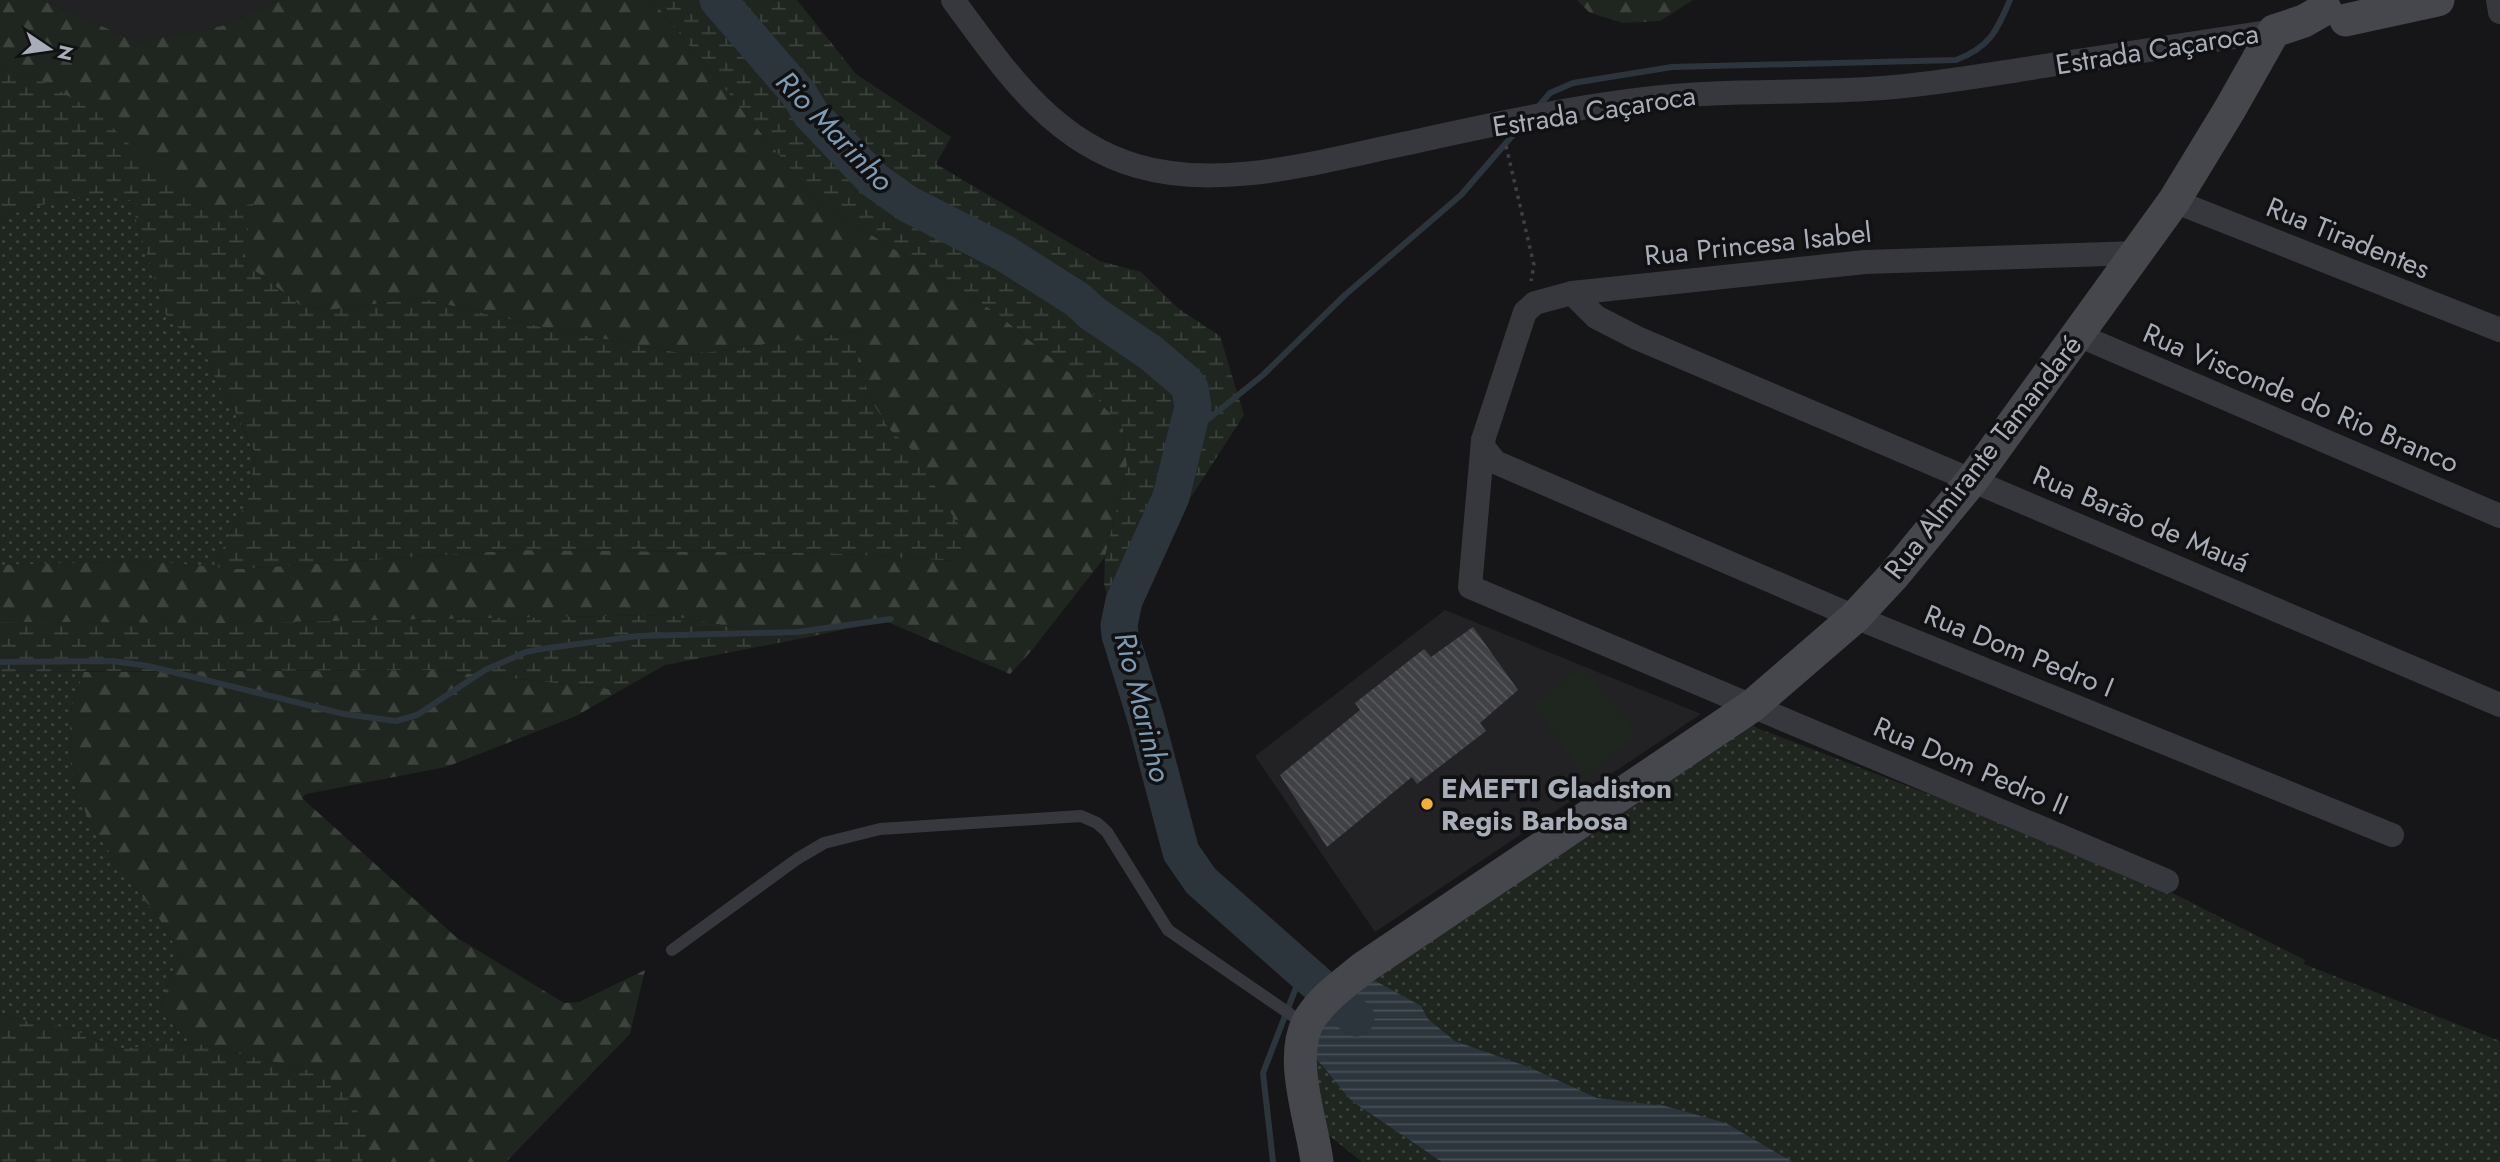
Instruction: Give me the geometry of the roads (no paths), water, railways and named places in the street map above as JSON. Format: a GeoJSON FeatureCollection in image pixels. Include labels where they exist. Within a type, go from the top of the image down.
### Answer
{"type":"FeatureCollection","features":[{"type":"Feature","properties":{"kind":"main road"},"geometry":{"type":"LineString","coordinates":[[2328,13],[2380,11],[2438,0]]}},
{"type":"Feature","properties":{"kind":"main road","name":"Rua Almirante Tamandaré"},"geometry":{"type":"LineString","coordinates":[[1309,1021],[1325,1000],[1363,968],[1752,706],[1855,617],[1894,575],[1973,479],[2174,201],[2230,109],[2328,13]]}},
{"type":"Feature","properties":{"kind":"main road"},"geometry":{"type":"LineString","coordinates":[[1309,1021],[1302,1047],[1302,1078],[1317,1162]]}},
{"type":"Feature","properties":{"kind":"street","name":"Estrada Caçaroca"},"geometry":{"type":"LineString","coordinates":[[953,0],[1027,95],[1063,130],[1105,155],[1141,167],[1219,177],[1325,160],[1510,121],[1643,99],[1737,91],[1883,88],[1984,75],[2328,13]]}},
{"type":"Feature","properties":{"kind":"street"},"geometry":{"type":"LineString","coordinates":[[2498,0],[2500,12]]}},
{"type":"Feature","properties":{"kind":"street","name":"Rua Tiradentes"},"geometry":{"type":"LineString","coordinates":[[2174,201],[2500,330]]}},
{"type":"Feature","properties":{"kind":"street","name":"Rua Princesa Isabel"},"geometry":{"type":"LineString","coordinates":[[1483,440],[1525,312],[1535,303],[1572,293],[1865,262],[2137,253]]}},
{"type":"Feature","properties":{"kind":"street","name":"Rua Barão de Mauá"},"geometry":{"type":"LineString","coordinates":[[1572,293],[1597,317],[1626,333],[2500,705]]}},
{"type":"Feature","properties":{"kind":"street","name":"Rua Visconde do Rio Branco"},"geometry":{"type":"LineString","coordinates":[[2078,335],[2500,516]]}},
{"type":"Feature","properties":{"kind":"street","name":"Rua Dom Pedro I"},"geometry":{"type":"LineString","coordinates":[[1483,440],[1484,448],[1495,462],[1855,617],[2392,835]]}},
{"type":"Feature","properties":{"kind":"street","name":"Rua Dom Pedro II"},"geometry":{"type":"LineString","coordinates":[[1483,440],[1470,587],[2167,881]]}},
{"type":"Feature","properties":{"kind":"lane"},"geometry":{"type":"LineString","coordinates":[[672,950],[797,859],[824,843],[880,829],[1081,816],[1097,823],[1107,832],[1168,930],[1309,1021]]}},
{"type":"Feature","properties":{"kind":"waterway","name":"Rio Marinho"},"geometry":{"type":"LineString","coordinates":[[718,0],[799,94],[811,114],[874,180],[908,204],[1004,253],[1078,300],[1092,313],[1151,353],[1190,388],[1193,407],[1171,497],[1124,601],[1119,625],[1120,635],[1146,719],[1181,852],[1201,881],[1356,1018]]}},
{"type":"Feature","properties":{"kind":"waterway"},"geometry":{"type":"LineString","coordinates":[[1538,107],[1550,93],[1573,83],[1672,67],[1956,60],[1977,50],[1991,37],[2010,0]]}},
{"type":"Feature","properties":{"kind":"waterway"},"geometry":{"type":"LineString","coordinates":[[1186,437],[1263,375],[1345,295],[1461,195],[1519,128]]}},
{"type":"Feature","properties":{"kind":"waterway"},"geometry":{"type":"LineString","coordinates":[[0,662],[113,661],[148,666],[344,714],[396,721],[417,715],[485,670],[526,652],[638,636],[797,632],[891,619]]}},
{"type":"Feature","properties":{"kind":"waterway"},"geometry":{"type":"LineString","coordinates":[[1273,1162],[1263,1073],[1302,972]]}},
{"type":"Feature","properties":{"kind":"place","name":"EMEFTI Gladiston Regis Barbosa"},"geometry":{"type":"Point","coordinates":[1427,804]}}]}
